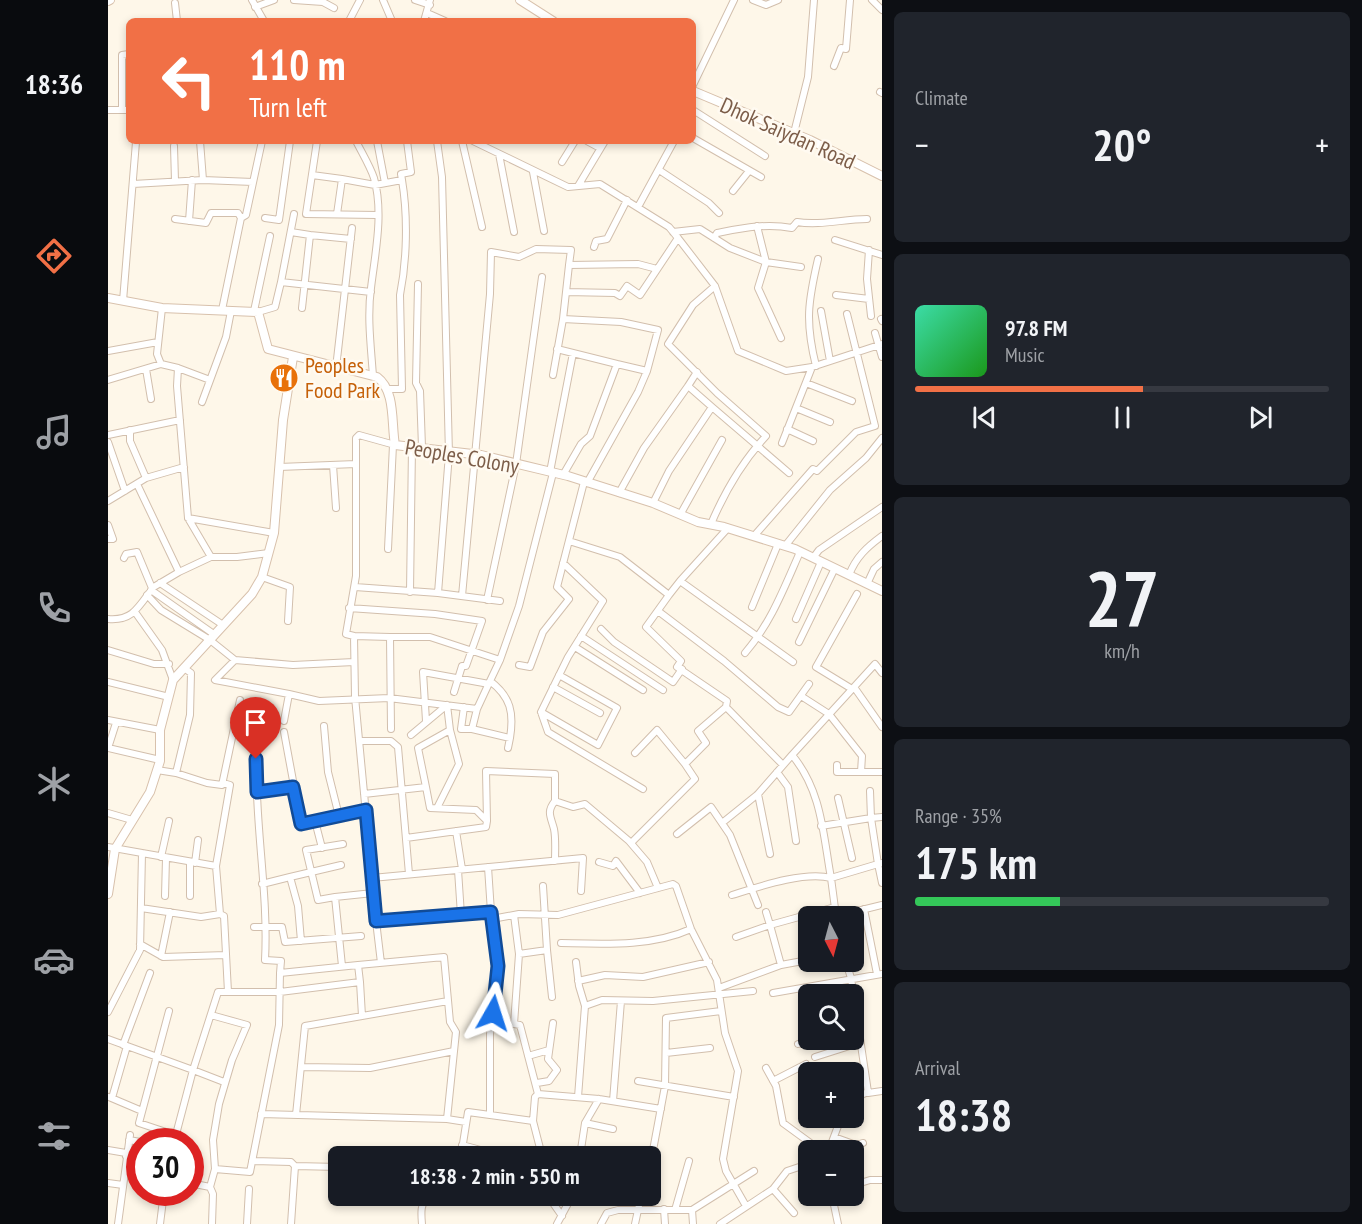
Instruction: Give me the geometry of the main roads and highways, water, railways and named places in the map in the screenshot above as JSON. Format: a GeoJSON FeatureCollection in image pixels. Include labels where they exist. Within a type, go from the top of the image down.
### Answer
{"type":"FeatureCollection","features":[{"type":"Feature","properties":{"kind":"place","name":"Peoples Food Park"},"geometry":{"type":"Point","coordinates":[284,378]}}]}
